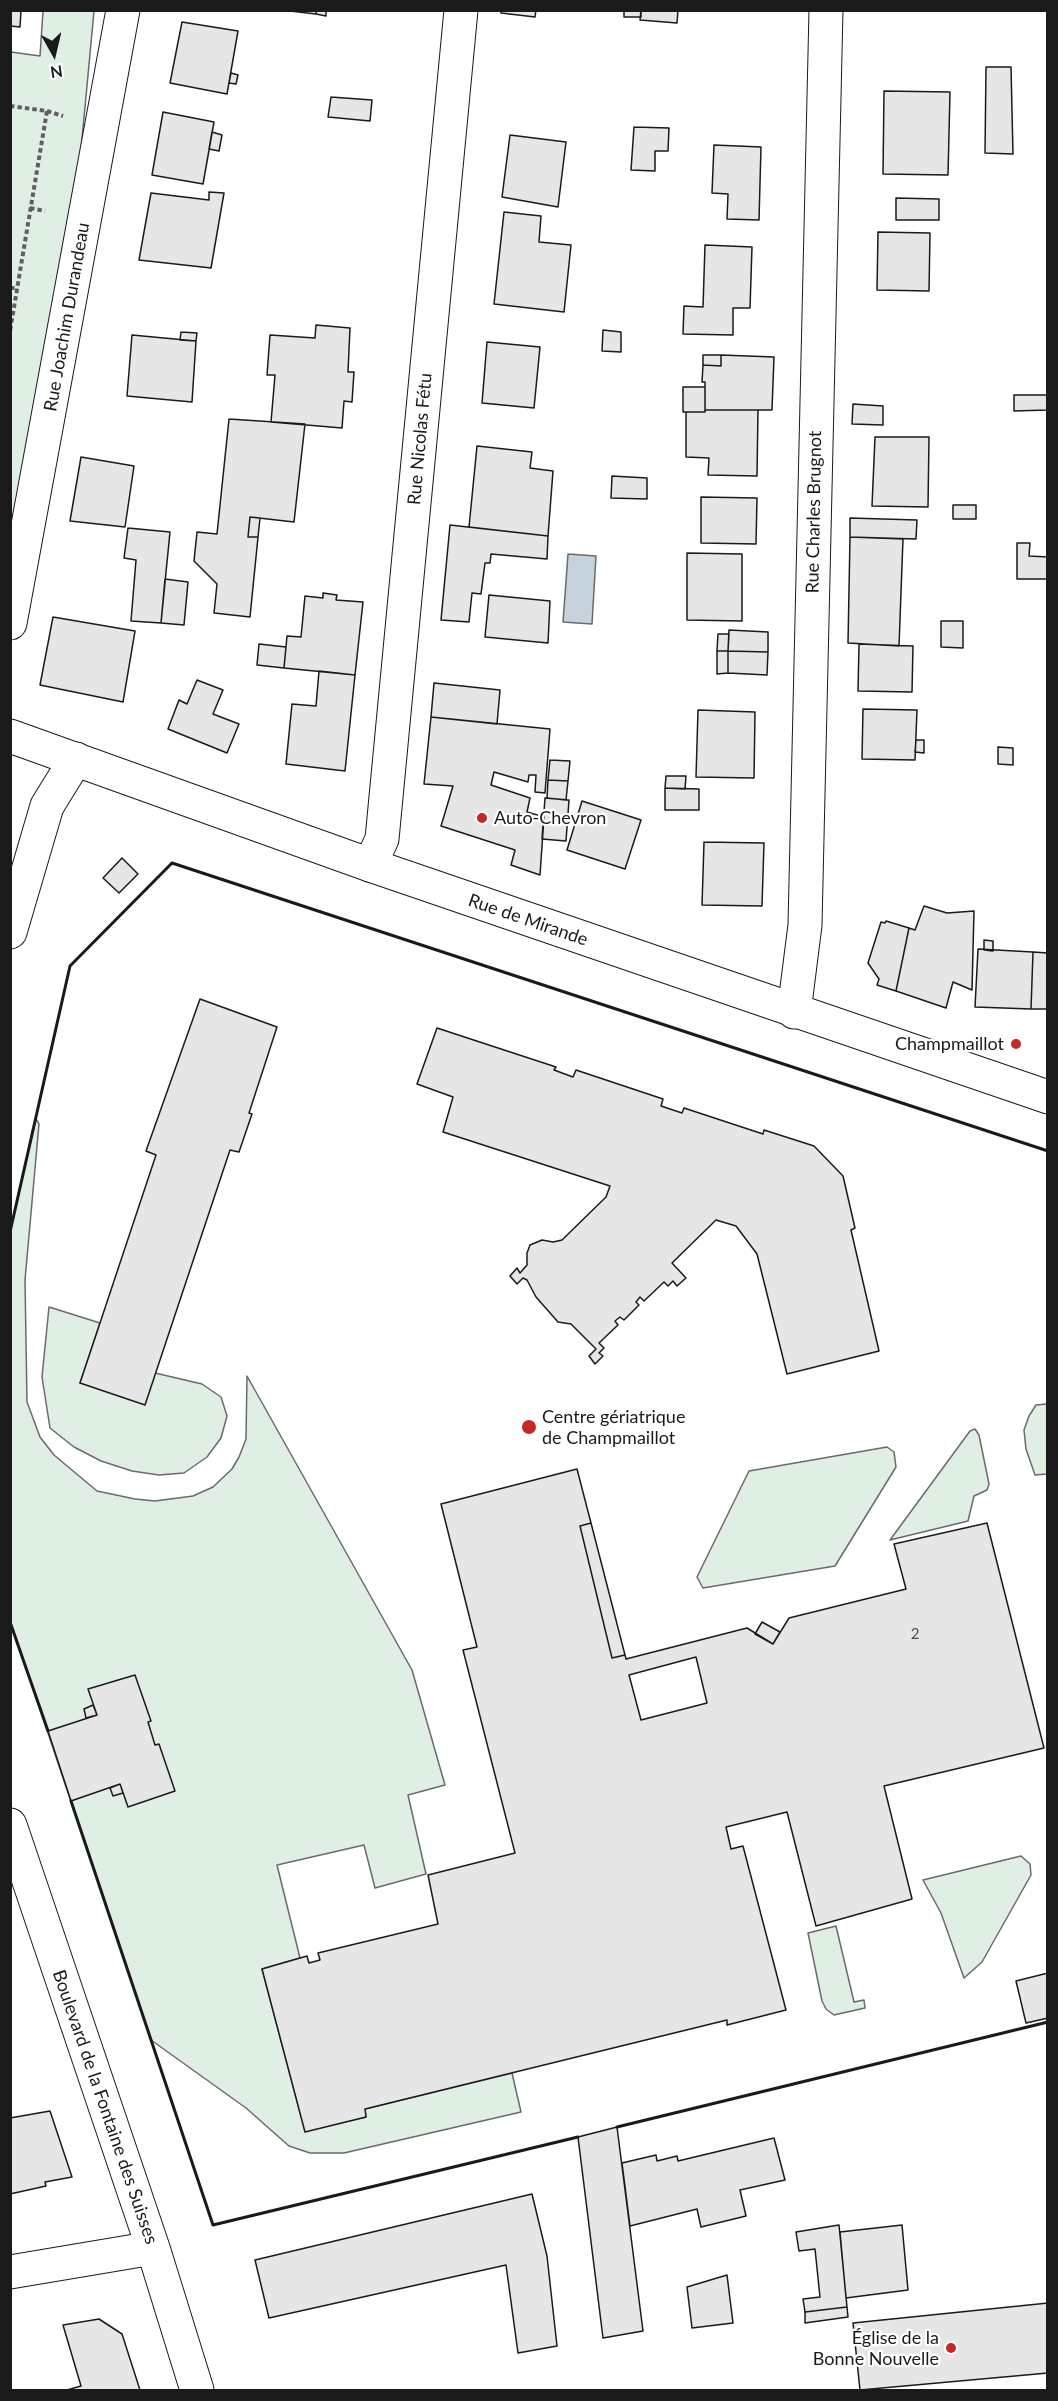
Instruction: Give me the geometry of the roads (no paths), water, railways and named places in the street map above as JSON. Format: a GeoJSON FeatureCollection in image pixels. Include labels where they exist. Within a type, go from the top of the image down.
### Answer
{"type":"FeatureCollection","features":[{"type":"Feature","properties":{"kind":"street","name":"Rue Joachim Durandeau"},"geometry":{"type":"LineString","coordinates":[[10,623],[123,10]]}},
{"type":"Feature","properties":{"kind":"street","name":"Rue Nicolas Fétu"},"geometry":{"type":"LineString","coordinates":[[370,865],[381,839],[461,10]]}},
{"type":"Feature","properties":{"kind":"street","name":"Rue Charles Brugnot"},"geometry":{"type":"LineString","coordinates":[[794,1012],[805,925],[826,10]]}},
{"type":"Feature","properties":{"kind":"street","name":"Rue de Mirande"},"geometry":{"type":"LineString","coordinates":[[10,736],[370,865],[1047,1097]]}},
{"type":"Feature","properties":{"kind":"street"},"geometry":{"type":"LineString","coordinates":[[10,932],[47,806],[76,759]]}},
{"type":"Feature","properties":{"kind":"street","name":"Boulevard de la Fontaine des Suisses"},"geometry":{"type":"LineString","coordinates":[[10,1825],[153,2248],[197,2391]]}},
{"type":"Feature","properties":{"kind":"street"},"geometry":{"type":"LineString","coordinates":[[10,2272],[153,2248]]}},
{"type":"Feature","properties":{"kind":"place","name":"Auto-Chevron"},"geometry":{"type":"Point","coordinates":[482,818]}},
{"type":"Feature","properties":{"kind":"place","name":"Champmaillot"},"geometry":{"type":"Point","coordinates":[1016,1044]}},
{"type":"Feature","properties":{"kind":"place","name":"Centre gériatrique de Champmaillot"},"geometry":{"type":"Point","coordinates":[529,1427]}},
{"type":"Feature","properties":{"kind":"place","name":"Église de la Bonne Nouvelle"},"geometry":{"type":"Point","coordinates":[951,2348]}}]}
